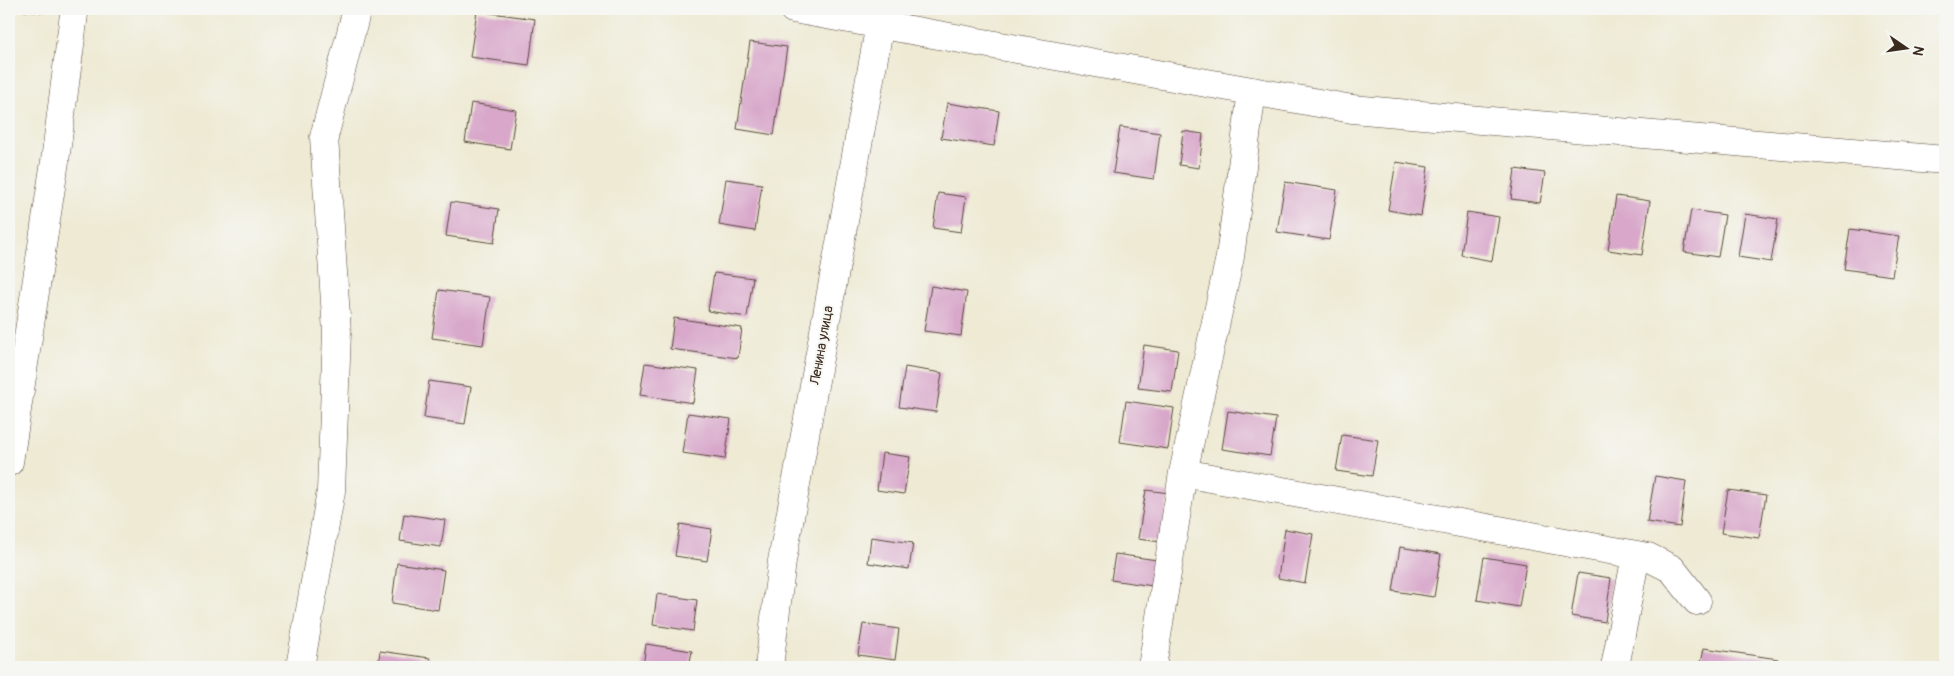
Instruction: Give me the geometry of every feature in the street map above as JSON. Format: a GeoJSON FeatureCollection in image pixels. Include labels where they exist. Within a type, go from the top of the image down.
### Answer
{"type":"FeatureCollection","features":[{"type":"Feature","properties":{"kind":"street"},"geometry":{"type":"LineString","coordinates":[[300,667],[331,491],[336,332],[324,137],[356,9]]}},
{"type":"Feature","properties":{"kind":"street"},"geometry":{"type":"LineString","coordinates":[[793,9],[1352,109],[1945,160]]}},
{"type":"Feature","properties":{"kind":"street"},"geometry":{"type":"LineString","coordinates":[[9,462],[55,161],[74,14]]}},
{"type":"Feature","properties":{"kind":"street","name":"Ленина улица"},"geometry":{"type":"LineString","coordinates":[[769,667],[782,561],[880,24]]}},
{"type":"Feature","properties":{"kind":"street"},"geometry":{"type":"LineString","coordinates":[[1152,667],[1183,473],[1230,257],[1252,91]]}},
{"type":"Feature","properties":{"kind":"street"},"geometry":{"type":"LineString","coordinates":[[1183,473],[1648,557],[1672,569],[1697,601]]}},
{"type":"Feature","properties":{"kind":"street"},"geometry":{"type":"LineString","coordinates":[[1615,667],[1636,555]]}},
{"type":"Feature","properties":{"kind":"building"},"geometry":{"type":"Polygon","coordinates":[[[477,11],[535,19],[529,65],[470,57],[477,11]]]}},
{"type":"Feature","properties":{"kind":"building"},"geometry":{"type":"Polygon","coordinates":[[[750,42],[787,47],[774,135],[737,129],[750,42]]]}},
{"type":"Feature","properties":{"kind":"building"},"geometry":{"type":"Polygon","coordinates":[[[471,103],[516,110],[510,149],[465,142],[471,103]]]}},
{"type":"Feature","properties":{"kind":"building"},"geometry":{"type":"Polygon","coordinates":[[[947,103],[999,111],[994,146],[941,138],[947,103]]]}},
{"type":"Feature","properties":{"kind":"building"},"geometry":{"type":"Polygon","coordinates":[[[1120,127],[1160,133],[1154,179],[1113,173],[1120,127]]]}},
{"type":"Feature","properties":{"kind":"building"},"geometry":{"type":"Polygon","coordinates":[[[1183,131],[1203,134],[1199,168],[1179,165],[1183,131]]]}},
{"type":"Feature","properties":{"kind":"building"},"geometry":{"type":"Polygon","coordinates":[[[1396,162],[1428,167],[1421,216],[1388,210],[1396,162]]]}},
{"type":"Feature","properties":{"kind":"building"},"geometry":{"type":"Polygon","coordinates":[[[1515,169],[1545,173],[1540,203],[1511,199],[1515,169]]]}},
{"type":"Feature","properties":{"kind":"building"},"geometry":{"type":"Polygon","coordinates":[[[726,179],[762,184],[755,231],[719,225],[726,179]]]}},
{"type":"Feature","properties":{"kind":"building"},"geometry":{"type":"Polygon","coordinates":[[[1285,182],[1337,190],[1329,240],[1277,232],[1285,182]]]}},
{"type":"Feature","properties":{"kind":"building"},"geometry":{"type":"Polygon","coordinates":[[[938,193],[966,197],[961,232],[933,228],[938,193]]]}},
{"type":"Feature","properties":{"kind":"building"},"geometry":{"type":"Polygon","coordinates":[[[1616,196],[1650,201],[1642,255],[1608,250],[1616,196]]]}},
{"type":"Feature","properties":{"kind":"building"},"geometry":{"type":"Polygon","coordinates":[[[451,202],[499,209],[494,243],[446,236],[451,202]]]}},
{"type":"Feature","properties":{"kind":"building"},"geometry":{"type":"Polygon","coordinates":[[[1691,210],[1725,215],[1718,257],[1684,252],[1691,210]]]}},
{"type":"Feature","properties":{"kind":"building"},"geometry":{"type":"Polygon","coordinates":[[[1467,212],[1499,217],[1492,261],[1461,255],[1467,212]]]}},
{"type":"Feature","properties":{"kind":"building"},"geometry":{"type":"Polygon","coordinates":[[[1745,214],[1778,219],[1771,262],[1738,257],[1745,214]]]}},
{"type":"Feature","properties":{"kind":"building"},"geometry":{"type":"Polygon","coordinates":[[[1850,229],[1899,236],[1892,276],[1844,269],[1850,229]]]}},
{"type":"Feature","properties":{"kind":"building"},"geometry":{"type":"Polygon","coordinates":[[[714,273],[753,278],[747,317],[708,311],[714,273]]]}},
{"type":"Feature","properties":{"kind":"building"},"geometry":{"type":"Polygon","coordinates":[[[931,286],[967,292],[961,336],[924,331],[931,286]]]}},
{"type":"Feature","properties":{"kind":"building"},"geometry":{"type":"Polygon","coordinates":[[[439,290],[490,297],[483,345],[432,338],[439,290]]]}},
{"type":"Feature","properties":{"kind":"building"},"geometry":{"type":"Polygon","coordinates":[[[674,318],[742,328],[738,358],[670,349],[674,318]]]}},
{"type":"Feature","properties":{"kind":"building"},"geometry":{"type":"Polygon","coordinates":[[[1144,345],[1178,350],[1172,392],[1138,388],[1144,345]]]}},
{"type":"Feature","properties":{"kind":"building"},"geometry":{"type":"Polygon","coordinates":[[[645,363],[698,370],[693,403],[640,395],[645,363]]]}},
{"type":"Feature","properties":{"kind":"building"},"geometry":{"type":"Polygon","coordinates":[[[905,367],[942,373],[936,412],[899,407],[905,367]]]}},
{"type":"Feature","properties":{"kind":"building"},"geometry":{"type":"Polygon","coordinates":[[[429,381],[471,387],[465,424],[424,418],[429,381]]]}},
{"type":"Feature","properties":{"kind":"building"},"geometry":{"type":"Polygon","coordinates":[[[1126,401],[1174,408],[1168,449],[1120,442],[1126,401]]]}},
{"type":"Feature","properties":{"kind":"building"},"geometry":{"type":"Polygon","coordinates":[[[1228,411],[1276,418],[1270,456],[1222,449],[1228,411]]]}},
{"type":"Feature","properties":{"kind":"building"},"geometry":{"type":"Polygon","coordinates":[[[688,413],[731,419],[725,459],[682,453],[688,413]]]}},
{"type":"Feature","properties":{"kind":"building"},"geometry":{"type":"Polygon","coordinates":[[[1342,435],[1378,440],[1372,476],[1336,471],[1342,435]]]}},
{"type":"Feature","properties":{"kind":"building"},"geometry":{"type":"Polygon","coordinates":[[[882,453],[910,457],[904,494],[877,490],[882,453]]]}},
{"type":"Feature","properties":{"kind":"building"},"geometry":{"type":"Polygon","coordinates":[[[1655,476],[1686,481],[1680,527],[1647,522],[1655,476]]]}},
{"type":"Feature","properties":{"kind":"building"},"geometry":{"type":"Polygon","coordinates":[[[1146,490],[1169,493],[1161,542],[1138,539],[1146,490]]]}},
{"type":"Feature","properties":{"kind":"building"},"geometry":{"type":"Polygon","coordinates":[[[1728,490],[1766,495],[1759,538],[1721,533],[1728,490]]]}},
{"type":"Feature","properties":{"kind":"building"},"geometry":{"type":"Polygon","coordinates":[[[404,514],[445,520],[441,547],[400,541],[404,514]]]}},
{"type":"Feature","properties":{"kind":"building"},"geometry":{"type":"Polygon","coordinates":[[[680,524],[712,529],[707,561],[675,556],[680,524]]]}},
{"type":"Feature","properties":{"kind":"building"},"geometry":{"type":"Polygon","coordinates":[[[1285,529],[1313,534],[1305,583],[1278,578],[1285,529]]]}},
{"type":"Feature","properties":{"kind":"building"},"geometry":{"type":"Polygon","coordinates":[[[871,537],[913,543],[909,569],[868,563],[871,537]]]}},
{"type":"Feature","properties":{"kind":"building"},"geometry":{"type":"Polygon","coordinates":[[[1400,547],[1441,554],[1434,597],[1393,591],[1400,547]]]}},
{"type":"Feature","properties":{"kind":"building"},"geometry":{"type":"Polygon","coordinates":[[[1115,554],[1157,560],[1153,586],[1111,580],[1115,554]]]}},
{"type":"Feature","properties":{"kind":"building"},"geometry":{"type":"Polygon","coordinates":[[[1484,557],[1526,564],[1519,607],[1477,600],[1484,557]]]}},
{"type":"Feature","properties":{"kind":"building"},"geometry":{"type":"Polygon","coordinates":[[[397,563],[444,570],[438,610],[392,603],[397,563]]]}},
{"type":"Feature","properties":{"kind":"building"},"geometry":{"type":"Polygon","coordinates":[[[1578,573],[1611,578],[1605,622],[1571,616],[1578,573]]]}},
{"type":"Feature","properties":{"kind":"building"},"geometry":{"type":"Polygon","coordinates":[[[657,594],[697,600],[693,631],[653,625],[657,594]]]}},
{"type":"Feature","properties":{"kind":"building"},"geometry":{"type":"Polygon","coordinates":[[[863,624],[899,629],[895,660],[858,655],[863,624]]]}},
{"type":"Feature","properties":{"kind":"building"},"geometry":{"type":"Polygon","coordinates":[[[646,644],[692,651],[689,667],[643,667],[646,644]]]}},
{"type":"Feature","properties":{"kind":"building"},"geometry":{"type":"Polygon","coordinates":[[[1945,647],[1945,664],[1941,663],[1945,647]]]}},
{"type":"Feature","properties":{"kind":"building"},"geometry":{"type":"Polygon","coordinates":[[[1704,648],[1778,659],[1777,667],[1700,667],[1704,648]]]}},
{"type":"Feature","properties":{"kind":"building"},"geometry":{"type":"Polygon","coordinates":[[[380,651],[430,658],[429,667],[378,667],[380,651]]]}}]}
